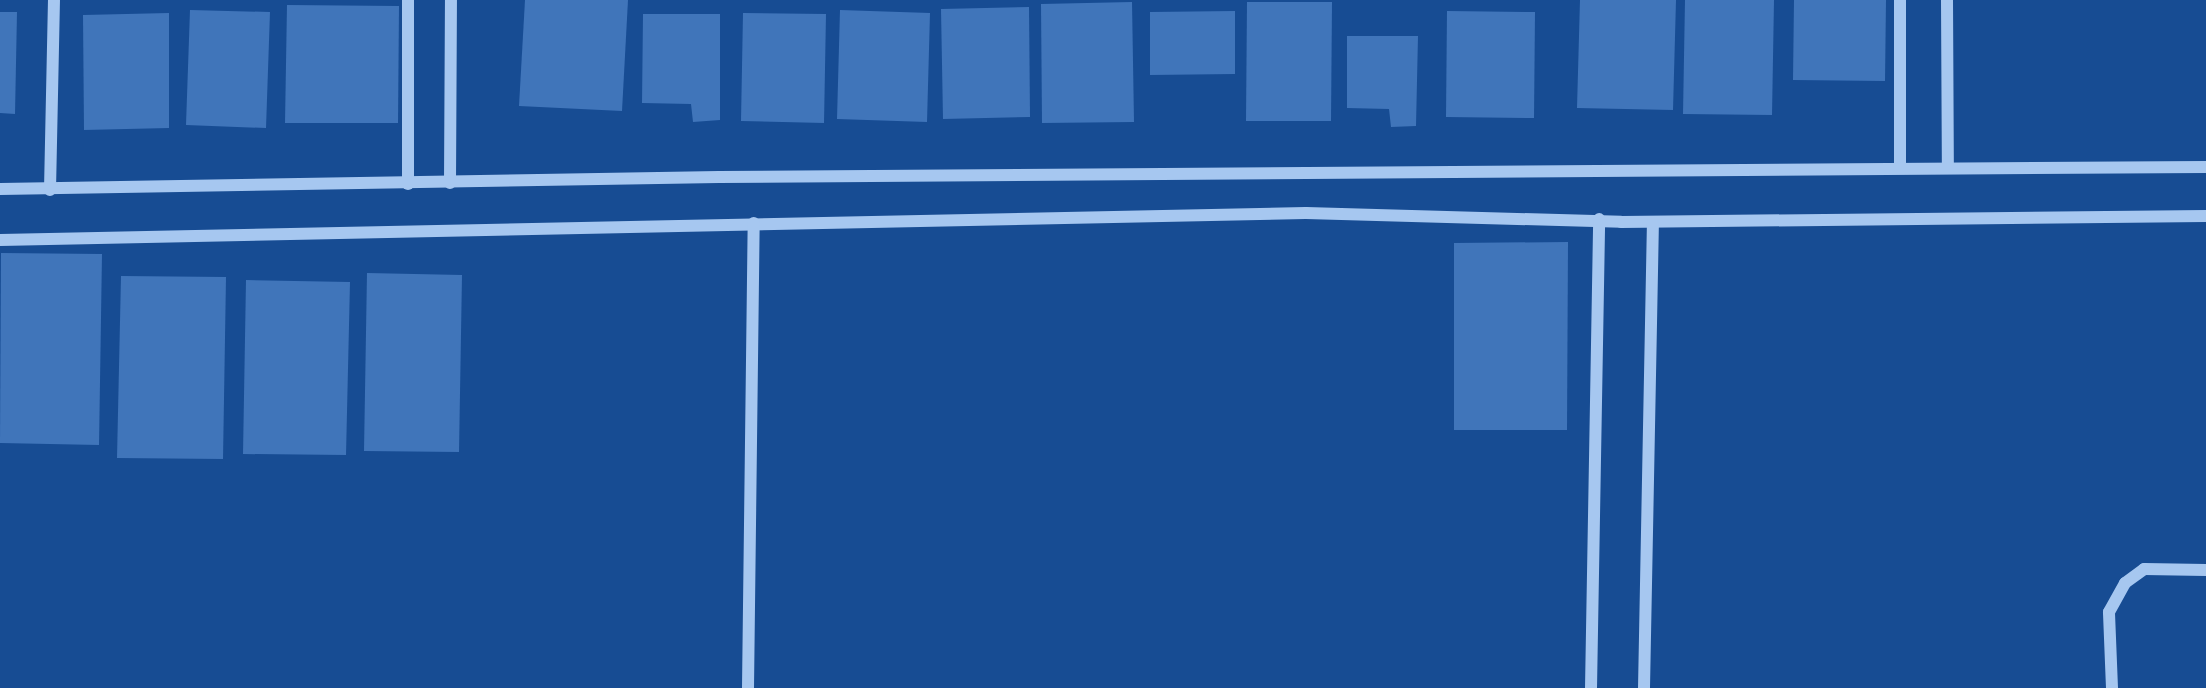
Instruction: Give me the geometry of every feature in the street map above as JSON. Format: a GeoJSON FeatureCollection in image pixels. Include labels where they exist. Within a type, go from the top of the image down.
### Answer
{"type":"FeatureCollection","features":[{"type":"Feature","properties":{"kind":"street"},"geometry":{"type":"LineString","coordinates":[[50,190],[54,0]]}},
{"type":"Feature","properties":{"kind":"street"},"geometry":{"type":"LineString","coordinates":[[408,0],[408,184]]}},
{"type":"Feature","properties":{"kind":"street"},"geometry":{"type":"LineString","coordinates":[[450,183],[451,0]]}},
{"type":"Feature","properties":{"kind":"street"},"geometry":{"type":"LineString","coordinates":[[1900,0],[1900,168]]}},
{"type":"Feature","properties":{"kind":"street"},"geometry":{"type":"LineString","coordinates":[[1947,0],[1948,167]]}},
{"type":"Feature","properties":{"kind":"street"},"geometry":{"type":"LineString","coordinates":[[0,189],[1948,167],[2206,167]]}},
{"type":"Feature","properties":{"kind":"street"},"geometry":{"type":"LineString","coordinates":[[0,240],[1306,213],[1653,222],[2206,216]]}},
{"type":"Feature","properties":{"kind":"street"},"geometry":{"type":"LineString","coordinates":[[1591,688],[1599,219]]}},
{"type":"Feature","properties":{"kind":"street"},"geometry":{"type":"LineString","coordinates":[[1644,688],[1653,222]]}},
{"type":"Feature","properties":{"kind":"street"},"geometry":{"type":"LineString","coordinates":[[748,688],[754,223]]}},
{"type":"Feature","properties":{"kind":"street"},"geometry":{"type":"LineString","coordinates":[[2112,688],[2109,612],[2125,583],[2144,569],[2206,570]]}},
{"type":"Feature","properties":{"kind":"building"},"geometry":{"type":"Polygon","coordinates":[[[525,0],[628,0],[622,111],[519,106],[525,0]]]}},
{"type":"Feature","properties":{"kind":"building"},"geometry":{"type":"Polygon","coordinates":[[[1580,0],[1676,0],[1673,110],[1577,108],[1580,0]]]}},
{"type":"Feature","properties":{"kind":"building"},"geometry":{"type":"Polygon","coordinates":[[[1685,0],[1774,0],[1772,115],[1683,114],[1685,0]]]}},
{"type":"Feature","properties":{"kind":"building"},"geometry":{"type":"Polygon","coordinates":[[[1794,0],[1886,0],[1885,81],[1793,80],[1794,0]]]}},
{"type":"Feature","properties":{"kind":"building"},"geometry":{"type":"Polygon","coordinates":[[[1132,2],[1134,122],[1042,123],[1041,4],[1132,2]]]}},
{"type":"Feature","properties":{"kind":"building"},"geometry":{"type":"Polygon","coordinates":[[[1247,2],[1332,2],[1331,121],[1246,121],[1247,2]]]}},
{"type":"Feature","properties":{"kind":"building"},"geometry":{"type":"Polygon","coordinates":[[[287,5],[399,6],[398,123],[285,123],[287,5]]]}},
{"type":"Feature","properties":{"kind":"building"},"geometry":{"type":"Polygon","coordinates":[[[1029,7],[1030,117],[943,119],[941,9],[1029,7]]]}},
{"type":"Feature","properties":{"kind":"building"},"geometry":{"type":"Polygon","coordinates":[[[190,10],[270,12],[266,128],[186,125],[190,10]]]}},
{"type":"Feature","properties":{"kind":"building"},"geometry":{"type":"Polygon","coordinates":[[[840,10],[930,13],[927,122],[837,119],[840,10]]]}},
{"type":"Feature","properties":{"kind":"building"},"geometry":{"type":"Polygon","coordinates":[[[1235,11],[1235,74],[1150,75],[1150,12],[1235,11]]]}},
{"type":"Feature","properties":{"kind":"building"},"geometry":{"type":"Polygon","coordinates":[[[1447,11],[1535,12],[1534,118],[1446,117],[1447,11]]]}},
{"type":"Feature","properties":{"kind":"building"},"geometry":{"type":"Polygon","coordinates":[[[0,12],[17,12],[15,114],[0,113],[0,12]]]}},
{"type":"Feature","properties":{"kind":"building"},"geometry":{"type":"Polygon","coordinates":[[[169,13],[169,128],[84,130],[83,15],[169,13]]]}},
{"type":"Feature","properties":{"kind":"building"},"geometry":{"type":"Polygon","coordinates":[[[743,13],[826,14],[824,123],[741,121],[743,13]]]}},
{"type":"Feature","properties":{"kind":"building"},"geometry":{"type":"Polygon","coordinates":[[[643,14],[720,14],[720,120],[693,122],[691,104],[642,103],[643,14]]]}},
{"type":"Feature","properties":{"kind":"building"},"geometry":{"type":"Polygon","coordinates":[[[1347,36],[1418,36],[1416,126],[1391,127],[1389,109],[1347,108],[1347,36]]]}},
{"type":"Feature","properties":{"kind":"building"},"geometry":{"type":"Polygon","coordinates":[[[1568,242],[1567,430],[1454,430],[1454,243],[1568,242]]]}},
{"type":"Feature","properties":{"kind":"building"},"geometry":{"type":"Polygon","coordinates":[[[1,253],[102,254],[99,445],[0,443],[1,253]]]}},
{"type":"Feature","properties":{"kind":"building"},"geometry":{"type":"Polygon","coordinates":[[[367,273],[462,275],[459,452],[364,451],[367,273]]]}},
{"type":"Feature","properties":{"kind":"building"},"geometry":{"type":"Polygon","coordinates":[[[121,276],[226,277],[223,459],[117,458],[121,276]]]}},
{"type":"Feature","properties":{"kind":"building"},"geometry":{"type":"Polygon","coordinates":[[[246,280],[350,282],[346,455],[243,454],[246,280]]]}}]}
